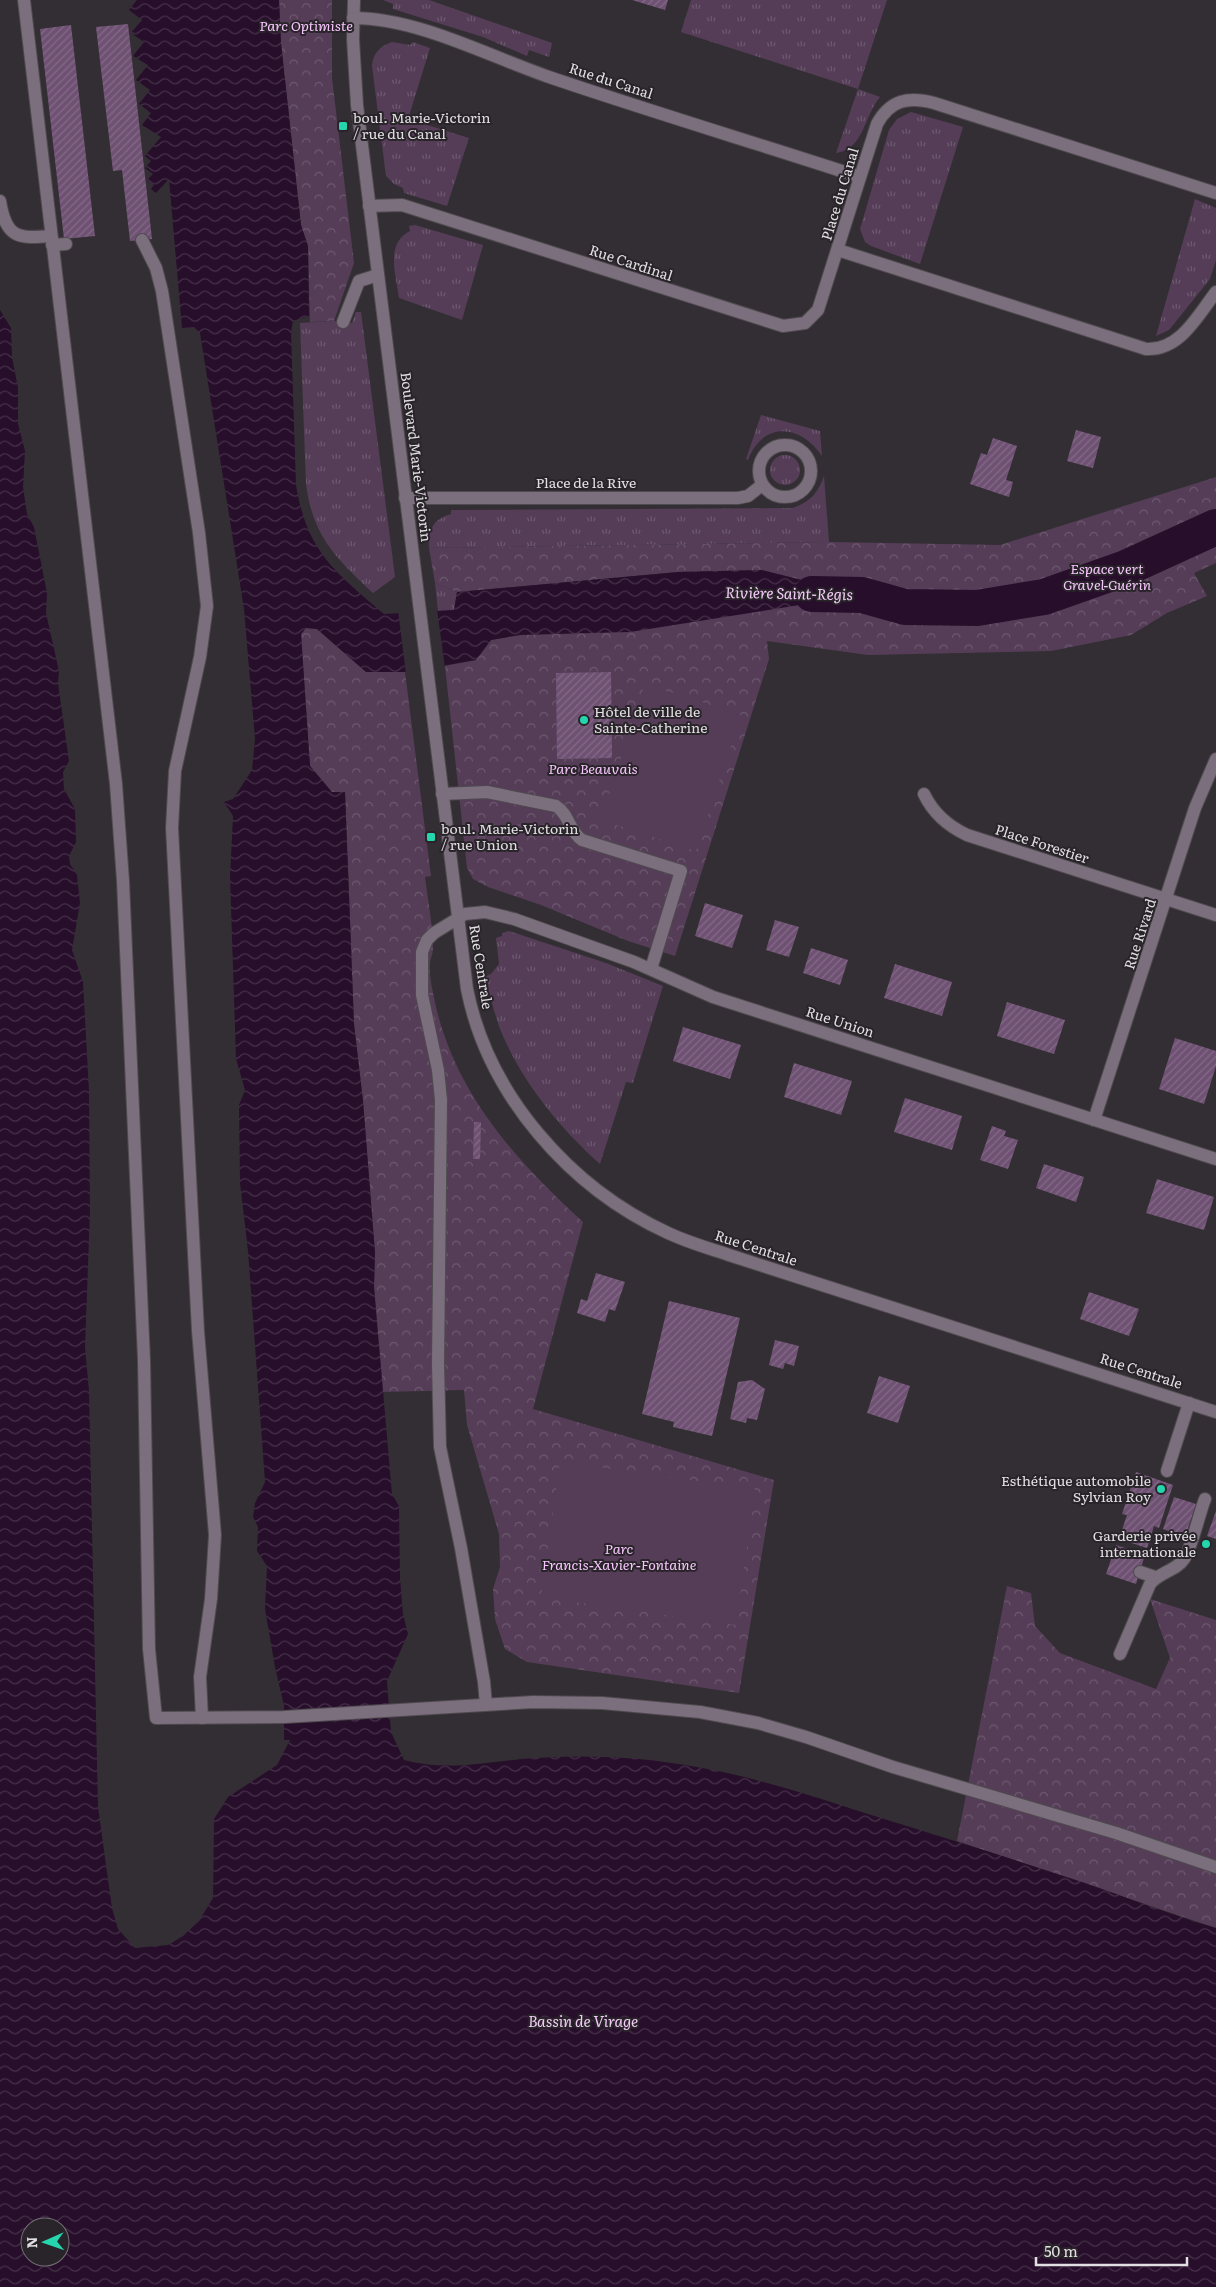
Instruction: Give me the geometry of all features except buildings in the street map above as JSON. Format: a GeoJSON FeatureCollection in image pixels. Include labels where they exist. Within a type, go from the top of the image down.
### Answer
{"type":"FeatureCollection","features":[{"type":"Feature","properties":{"kind":"street"},"geometry":{"type":"LineString","coordinates":[[24,0],[114,765],[123,881],[144,1360],[149,1649],[156,1718],[284,1717],[567,1702],[649,1706],[700,1712],[758,1723],[806,1737],[893,1767],[1116,1832],[1216,1867]]}},
{"type":"Feature","properties":{"kind":"street","name":"Boulevard Marie-Victorin"},"geometry":{"type":"LineString","coordinates":[[354,0],[355,86],[458,917]]}},
{"type":"Feature","properties":{"kind":"street","name":"Rue du Canal"},"geometry":{"type":"LineString","coordinates":[[353,18],[383,19],[453,40],[573,85],[860,176]]}},
{"type":"Feature","properties":{"kind":"street","name":"Place du Canal"},"geometry":{"type":"LineString","coordinates":[[1216,193],[920,99],[898,101],[882,114],[860,176],[838,250],[1146,349],[1162,348],[1178,340],[1216,292]]}},
{"type":"Feature","properties":{"kind":"street"},"geometry":{"type":"LineString","coordinates":[[0,201],[8,225],[16,235],[66,244]]}},
{"type":"Feature","properties":{"kind":"street","name":"Rue Cardinal"},"geometry":{"type":"LineString","coordinates":[[369,206],[402,205],[784,326],[805,323],[818,310],[838,250]]}},
{"type":"Feature","properties":{"kind":"street"},"geometry":{"type":"LineString","coordinates":[[142,240],[156,268],[162,291],[199,533],[207,606],[200,657],[175,771],[172,828],[198,1321],[215,1535],[210,1598],[200,1677],[202,1718]]}},
{"type":"Feature","properties":{"kind":"street"},"geometry":{"type":"LineString","coordinates":[[343,322],[359,282],[378,275]]}},
{"type":"Feature","properties":{"kind":"street"},"geometry":{"type":"LineString","coordinates":[[781,444],[790,444],[805,453],[809,460],[810,478],[800,492],[784,497],[768,491],[762,485],[758,468],[766,452],[781,444]]}},
{"type":"Feature","properties":{"kind":"street","name":"Place de la Rive"},"geometry":{"type":"LineString","coordinates":[[405,498],[738,498],[748,496],[762,485]]}},
{"type":"Feature","properties":{"kind":"street","name":"Rue Rivard"},"geometry":{"type":"LineString","coordinates":[[1094,1120],[1167,900],[1194,808],[1216,759]]}},
{"type":"Feature","properties":{"kind":"street"},"geometry":{"type":"LineString","coordinates":[[442,794],[487,792],[556,806],[562,810],[573,832],[582,840],[681,871],[651,969]]}},
{"type":"Feature","properties":{"kind":"street","name":"Place Forestier"},"geometry":{"type":"LineString","coordinates":[[924,794],[929,804],[943,820],[967,835],[1216,915]]}},
{"type":"Feature","properties":{"kind":"street","name":"Rue Union"},"geometry":{"type":"LineString","coordinates":[[458,917],[485,912],[514,918],[651,969],[720,999],[1216,1159]]}},
{"type":"Feature","properties":{"kind":"street"},"geometry":{"type":"LineString","coordinates":[[458,917],[426,940],[422,952],[421,978],[426,1014],[438,1070],[441,1100],[438,1364],[440,1447],[461,1548],[484,1682],[486,1705]]}},
{"type":"Feature","properties":{"kind":"street","name":"Rue Centrale"},"geometry":{"type":"LineString","coordinates":[[458,917],[470,1007],[476,1028],[496,1072],[520,1110],[549,1145],[579,1175],[616,1203],[653,1226],[690,1242],[1216,1412]]}},
{"type":"Feature","properties":{"kind":"street"},"geometry":{"type":"LineString","coordinates":[[1167,1471],[1189,1403]]}},
{"type":"Feature","properties":{"kind":"street"},"geometry":{"type":"LineString","coordinates":[[1120,1654],[1143,1597],[1155,1577],[1176,1566],[1184,1559],[1204,1499]]}},
{"type":"Feature","properties":{"kind":"street"},"geometry":{"type":"LineString","coordinates":[[1140,1572],[1155,1577]]}},
{"type":"Feature","properties":{"kind":"green space","name":"Parc Optimiste"},"geometry":{"type":"Polygon","coordinates":[[[279,0],[332,0],[332,78],[354,263],[334,321],[310,322],[308,246],[301,225],[281,43],[279,0]]]}},
{"type":"Feature","properties":{"kind":"green space"},"geometry":{"type":"Polygon","coordinates":[[[383,0],[429,0],[552,43],[549,57],[529,50],[527,56],[483,37],[393,9],[393,4],[383,0]]]}},
{"type":"Feature","properties":{"kind":"green space"},"geometry":{"type":"Polygon","coordinates":[[[691,0],[887,0],[858,89],[681,32],[691,0]]]}},
{"type":"Feature","properties":{"kind":"green space"},"geometry":{"type":"Polygon","coordinates":[[[392,42],[410,45],[413,42],[430,48],[408,119],[469,138],[447,206],[404,193],[403,188],[394,184],[386,176],[372,66],[378,51],[392,42]]]}},
{"type":"Feature","properties":{"kind":"green space"},"geometry":{"type":"Polygon","coordinates":[[[858,89],[880,97],[874,105],[858,139],[852,146],[836,153],[858,89]]]}},
{"type":"Feature","properties":{"kind":"green space"},"geometry":{"type":"Polygon","coordinates":[[[911,112],[963,127],[920,264],[871,246],[865,242],[860,229],[889,130],[897,119],[911,112]]]}},
{"type":"Feature","properties":{"kind":"green space"},"geometry":{"type":"Polygon","coordinates":[[[1195,199],[1216,208],[1216,260],[1210,279],[1169,330],[1156,336],[1195,199]]]}},
{"type":"Feature","properties":{"kind":"green space"},"geometry":{"type":"Polygon","coordinates":[[[415,225],[483,245],[462,320],[399,298],[394,260],[395,251],[397,243],[402,236],[410,231],[409,226],[415,225]]]}},
{"type":"Feature","properties":{"kind":"green space"},"geometry":{"type":"Polygon","coordinates":[[[356,312],[361,312],[395,577],[373,593],[348,569],[328,545],[314,518],[306,484],[300,323],[334,321],[352,323],[356,312]]]}},
{"type":"Feature","properties":{"kind":"green space"},"geometry":{"type":"Polygon","coordinates":[[[761,415],[820,431],[822,456],[813,445],[803,438],[793,433],[782,431],[772,433],[763,438],[755,447],[748,460],[746,459],[761,415]]]}},
{"type":"Feature","properties":{"kind":"green space"},"geometry":{"type":"Polygon","coordinates":[[[785,455],[796,459],[800,470],[796,481],[785,485],[774,481],[770,470],[774,459],[785,455]]]}},
{"type":"Feature","properties":{"kind":"green space"},"geometry":{"type":"Polygon","coordinates":[[[824,476],[829,542],[429,548],[429,536],[433,526],[440,519],[451,514],[451,510],[793,508],[813,496],[824,476]]]}},
{"type":"Feature","properties":{"kind":"green space"},"geometry":{"type":"Polygon","coordinates":[[[1216,477],[1216,563],[1194,573],[1207,596],[1167,613],[1131,635],[1051,651],[868,655],[767,641],[769,659],[675,956],[628,941],[541,905],[488,887],[473,879],[467,868],[445,666],[476,660],[491,640],[520,635],[762,570],[678,572],[457,592],[435,583],[429,548],[829,542],[1000,545],[1216,477]]]}},
{"type":"Feature","properties":{"kind":"green space"},"geometry":{"type":"Polygon","coordinates":[[[435,583],[457,592],[454,610],[438,611],[435,583]]]}},
{"type":"Feature","properties":{"kind":"green space","name":"Parc Francis-Xavier-Fontaine"},"geometry":{"type":"Polygon","coordinates":[[[306,628],[317,629],[366,672],[405,672],[431,876],[425,877],[433,940],[430,977],[443,1032],[456,1064],[490,1122],[534,1174],[583,1222],[533,1409],[774,1480],[739,1693],[527,1662],[505,1649],[495,1619],[493,1589],[500,1567],[499,1534],[467,1425],[464,1390],[382,1392],[374,1287],[375,1253],[363,1101],[354,1024],[345,792],[332,793],[310,766],[301,634],[306,628]]]}},
{"type":"Feature","properties":{"kind":"green space"},"geometry":{"type":"Polygon","coordinates":[[[645,684],[741,715],[696,851],[601,820],[645,684]]]}},
{"type":"Feature","properties":{"kind":"green space"},"geometry":{"type":"Polygon","coordinates":[[[509,931],[606,963],[663,986],[633,1083],[626,1082],[600,1164],[542,1102],[519,1067],[500,1029],[484,977],[491,974],[499,964],[496,938],[502,936],[502,933],[509,931]]]}},
{"type":"Feature","properties":{"kind":"green space"},"geometry":{"type":"Polygon","coordinates":[[[560,1462],[755,1489],[736,1625],[541,1597],[560,1462]]]}},
{"type":"Feature","properties":{"kind":"green space"},"geometry":{"type":"Polygon","coordinates":[[[1007,1586],[1031,1593],[1035,1626],[1060,1653],[1156,1689],[1170,1658],[1150,1599],[1216,1620],[1216,1928],[957,1841],[1007,1586]]]}},
{"type":"Feature","properties":{"kind":"water","name":"Bassin de Virage"},"geometry":{"type":"Polygon","coordinates":[[[137,0],[279,0],[281,43],[301,225],[308,246],[309,316],[293,321],[291,332],[296,485],[308,528],[326,559],[351,586],[384,614],[454,610],[457,592],[678,572],[762,570],[862,595],[630,632],[520,635],[491,640],[476,660],[405,672],[366,672],[317,629],[306,628],[301,634],[310,766],[332,792],[345,792],[354,1024],[363,1101],[375,1253],[374,1287],[392,1494],[399,1506],[400,1578],[403,1614],[408,1634],[387,1681],[391,1732],[404,1760],[448,1766],[543,1757],[587,1756],[653,1760],[719,1771],[783,1788],[949,1839],[1216,1928],[1216,2287],[0,2287],[0,310],[11,328],[12,357],[18,388],[18,424],[25,451],[23,487],[27,514],[34,527],[47,593],[46,613],[59,671],[58,683],[69,761],[63,772],[64,789],[75,809],[76,842],[69,856],[70,864],[77,875],[80,903],[72,950],[83,982],[89,1091],[90,1211],[85,1347],[89,1391],[98,1807],[112,1908],[118,1929],[135,1948],[168,1945],[183,1936],[199,1921],[213,1898],[214,1819],[228,1797],[277,1765],[290,1740],[284,1740],[284,1706],[265,1609],[267,1566],[257,1551],[258,1527],[253,1517],[255,1503],[265,1482],[248,1251],[240,1183],[239,1105],[245,1090],[236,1059],[230,877],[233,816],[224,802],[233,799],[252,770],[255,739],[244,609],[200,333],[194,327],[182,328],[169,179],[156,193],[151,189],[154,185],[147,180],[153,174],[145,168],[151,161],[145,156],[161,137],[142,125],[151,113],[139,104],[150,90],[136,80],[148,65],[133,56],[144,42],[131,33],[142,20],[129,10],[137,0]]]}},
{"type":"Feature","properties":{"kind":"pier"},"geometry":{"type":"Polygon","coordinates":[[[437,609],[445,668],[406,674],[398,611],[437,609]]]}},
{"type":"Feature","properties":{"kind":"waterway","name":"Rivière Saint-Régis"},"geometry":{"type":"LineString","coordinates":[[812,594],[862,595],[905,607],[977,608],[1044,597],[1126,568],[1216,527]]}},
{"type":"Feature","properties":{"kind":"place","name":"boul. Marie-Victorin / rue du Canal"},"geometry":{"type":"Point","coordinates":[343,126]}},
{"type":"Feature","properties":{"kind":"place","name":"Hôtel de ville de Sainte-Catherine"},"geometry":{"type":"Point","coordinates":[584,720]}},
{"type":"Feature","properties":{"kind":"place","name":"boul. Marie-Victorin / rue Union"},"geometry":{"type":"Point","coordinates":[431,837]}},
{"type":"Feature","properties":{"kind":"place","name":"Esthétique automobile Sylvian Roy"},"geometry":{"type":"Point","coordinates":[1161,1489]}},
{"type":"Feature","properties":{"kind":"place","name":"Garderie privée internationale"},"geometry":{"type":"Point","coordinates":[1206,1544]}},
{"type":"Feature","properties":{"kind":"park label","name":"Espace vert Gravel-Guérin"},"geometry":{"type":"Point","coordinates":[1107,578]}},
{"type":"Feature","properties":{"kind":"park label","name":"Parc Beauvais"},"geometry":{"type":"Point","coordinates":[593,769]}}]}
